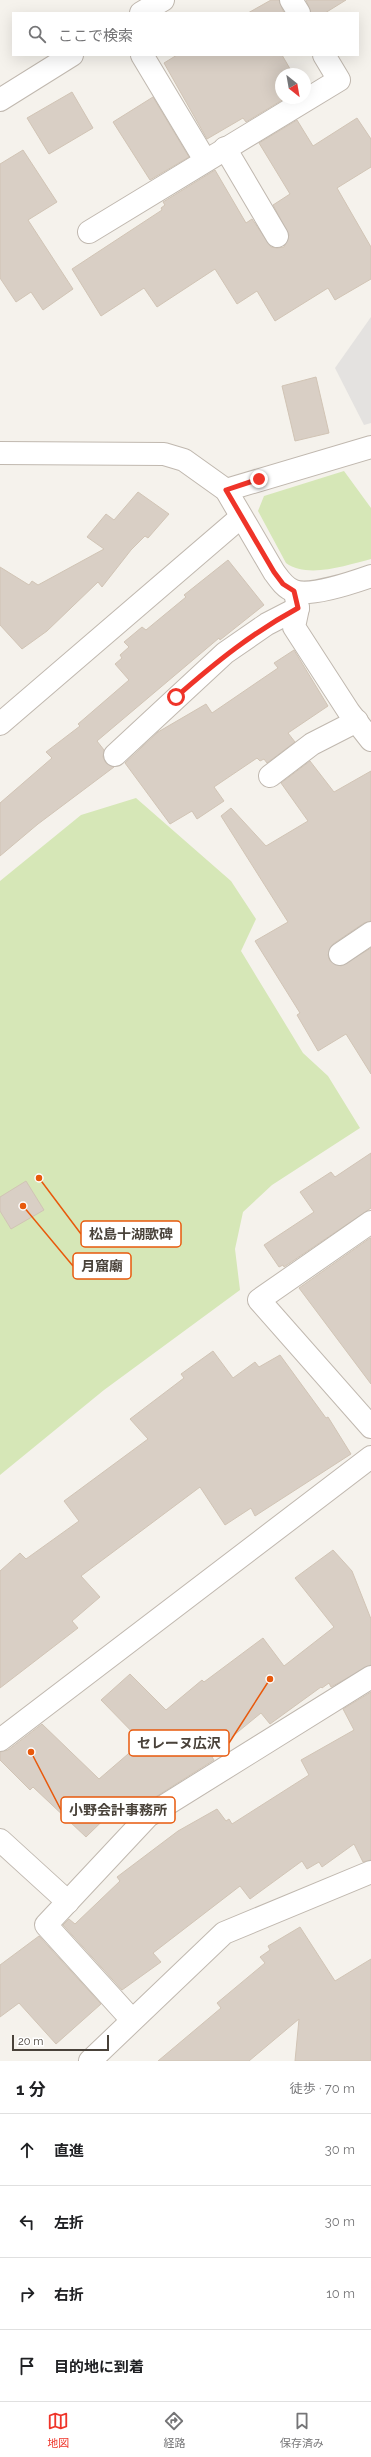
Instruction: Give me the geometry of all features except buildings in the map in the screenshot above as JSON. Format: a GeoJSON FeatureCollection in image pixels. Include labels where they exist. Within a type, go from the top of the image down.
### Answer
{"type":"FeatureCollection","features":[{"type":"Feature","properties":{"kind":"street"},"geometry":{"type":"LineString","coordinates":[[143,12],[163,0]]}},
{"type":"Feature","properties":{"kind":"street"},"geometry":{"type":"LineString","coordinates":[[291,0],[298,12]]}},
{"type":"Feature","properties":{"kind":"street"},"geometry":{"type":"LineString","coordinates":[[0,100],[70,56]]}},
{"type":"Feature","properties":{"kind":"street"},"geometry":{"type":"LineString","coordinates":[[143,56],[205,160]]}},
{"type":"Feature","properties":{"kind":"street"},"geometry":{"type":"LineString","coordinates":[[89,232],[205,160],[339,80],[325,56]]}},
{"type":"Feature","properties":{"kind":"street"},"geometry":{"type":"LineString","coordinates":[[225,148],[277,236]]}},
{"type":"Feature","properties":{"kind":"street"},"geometry":{"type":"LineString","coordinates":[[226,490],[371,447]]}},
{"type":"Feature","properties":{"kind":"street"},"geometry":{"type":"LineString","coordinates":[[0,453],[164,454],[184,460],[226,490],[274,572],[296,599],[294,627],[371,740]]}},
{"type":"Feature","properties":{"kind":"street"},"geometry":{"type":"LineString","coordinates":[[0,724],[241,517]]}},
{"type":"Feature","properties":{"kind":"street"},"geometry":{"type":"LineString","coordinates":[[115,755],[225,653],[267,624],[296,599],[305,593],[371,576]]}},
{"type":"Feature","properties":{"kind":"street"},"geometry":{"type":"LineString","coordinates":[[270,776],[312,744],[357,721]]}},
{"type":"Feature","properties":{"kind":"street"},"geometry":{"type":"LineString","coordinates":[[340,954],[371,933]]}},
{"type":"Feature","properties":{"kind":"street"},"geometry":{"type":"LineString","coordinates":[[371,1222],[259,1300],[371,1427]]}},
{"type":"Feature","properties":{"kind":"street"},"geometry":{"type":"LineString","coordinates":[[0,1740],[371,1457]]}},
{"type":"Feature","properties":{"kind":"street"},"geometry":{"type":"LineString","coordinates":[[132,2020],[46,1925],[148,1816],[371,1677]]}},
{"type":"Feature","properties":{"kind":"street"},"geometry":{"type":"LineString","coordinates":[[0,1840],[68,1902]]}},
{"type":"Feature","properties":{"kind":"street"},"geometry":{"type":"LineString","coordinates":[[90,2061],[224,1933],[371,1872]]}},
{"type":"Feature","properties":{"kind":"green space"},"geometry":{"type":"Polygon","coordinates":[[[344,471],[371,508],[371,559],[339,567],[316,570],[295,568],[286,563],[258,511],[264,496],[344,471]]]}},
{"type":"Feature","properties":{"kind":"green space"},"geometry":{"type":"Polygon","coordinates":[[[136,798],[231,881],[256,919],[241,951],[303,1053],[328,1076],[360,1128],[272,1185],[243,1212],[235,1249],[240,1290],[104,1390],[0,1475],[0,881],[81,815],[136,798]]]}},
{"type":"Feature","properties":{"kind":"shaded area"},"geometry":{"type":"Polygon","coordinates":[[[371,317],[371,423],[364,425],[335,368],[371,317]]]}},
{"type":"Feature","properties":{"kind":"place","name":"松島十湖歌碑"},"geometry":{"type":"Point","coordinates":[39,1178]}},
{"type":"Feature","properties":{"kind":"place","name":"月窟廟"},"geometry":{"type":"Point","coordinates":[23,1206]}},
{"type":"Feature","properties":{"kind":"place","name":"セレーヌ広沢"},"geometry":{"type":"Point","coordinates":[270,1679]}},
{"type":"Feature","properties":{"kind":"place","name":"小野会計事務所"},"geometry":{"type":"Point","coordinates":[31,1752]}},
{"type":"Feature","properties":{"kind":"route"},"geometry":{"type":"LineString","coordinates":[[176,697],[225,653],[267,624],[298,608],[294,591],[283,584],[274,572],[226,490],[259,479]]}}]}
